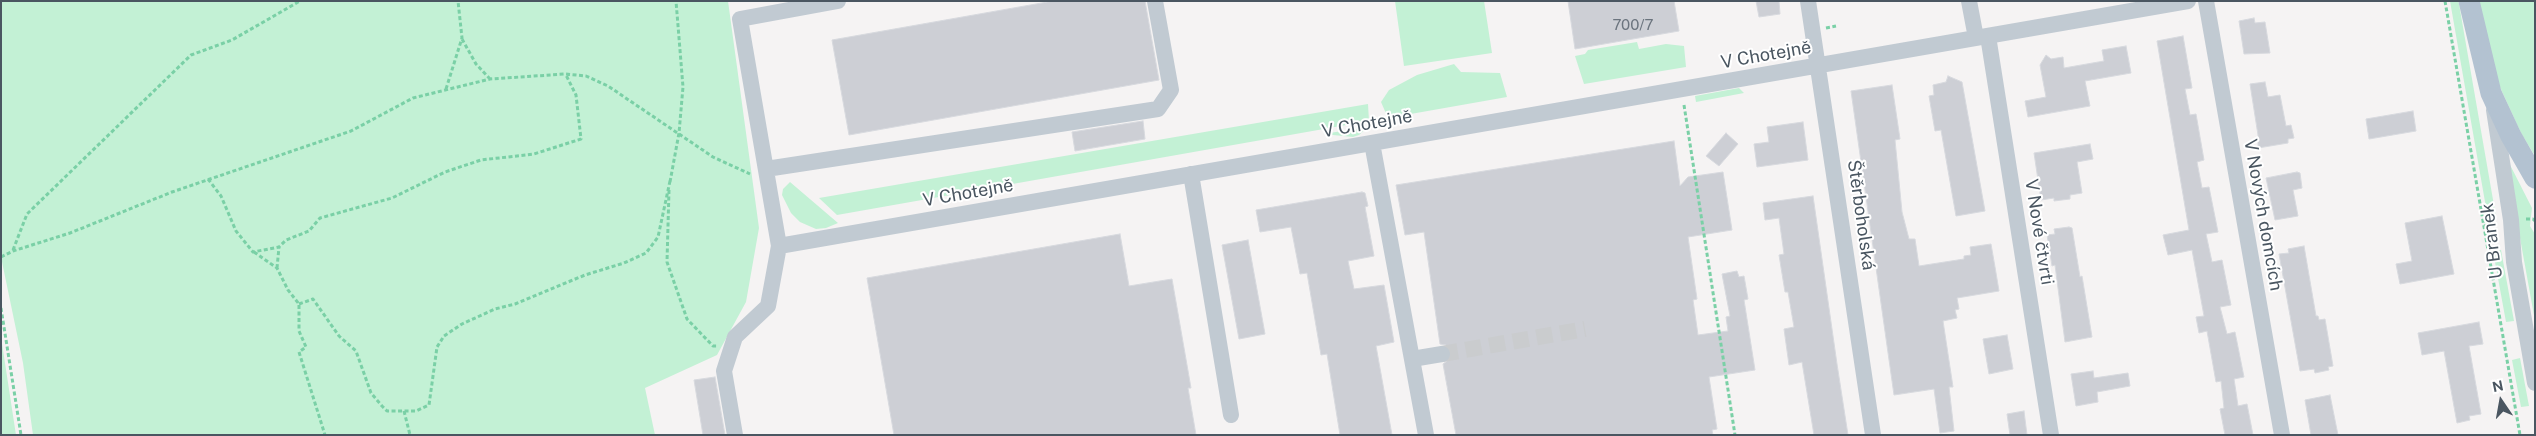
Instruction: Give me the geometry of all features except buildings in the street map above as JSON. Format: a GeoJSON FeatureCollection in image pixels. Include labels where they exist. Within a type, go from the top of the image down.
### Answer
{"type":"FeatureCollection","features":[{"type":"Feature","properties":{"kind":"main road"},"geometry":{"type":"LineString","coordinates":[[2469,1],[2492,93],[2510,136],[2535,178]]}},
{"type":"Feature","properties":{"kind":"street"},"geometry":{"type":"LineString","coordinates":[[735,435],[724,371],[736,337],[768,306],[779,246],[740,19],[814,3],[838,1]]}},
{"type":"Feature","properties":{"kind":"street"},"geometry":{"type":"LineString","coordinates":[[767,176],[1158,109],[1171,90],[1155,1]]}},
{"type":"Feature","properties":{"kind":"street","name":"Štěrboholská"},"geometry":{"type":"LineString","coordinates":[[1808,1],[1873,435]]}},
{"type":"Feature","properties":{"kind":"street","name":"V Nové čtvrti"},"geometry":{"type":"LineString","coordinates":[[1969,1],[1982,37],[2051,435]]}},
{"type":"Feature","properties":{"kind":"street","name":"V Chotejně"},"geometry":{"type":"LineString","coordinates":[[779,246],[2188,1]]}},
{"type":"Feature","properties":{"kind":"street","name":"V Nových domcích"},"geometry":{"type":"LineString","coordinates":[[2206,1],[2282,435]]}},
{"type":"Feature","properties":{"kind":"street","name":"U Branek"},"geometry":{"type":"LineString","coordinates":[[2492,93],[2511,220],[2514,262],[2535,383]]}},
{"type":"Feature","properties":{"kind":"street"},"geometry":{"type":"LineString","coordinates":[[1372,143],[1426,435]]}},
{"type":"Feature","properties":{"kind":"street"},"geometry":{"type":"LineString","coordinates":[[1191,174],[1231,415]]}},
{"type":"Feature","properties":{"kind":"street"},"geometry":{"type":"LineString","coordinates":[[1412,359],[1442,354]]}},
{"type":"Feature","properties":{"kind":"path"},"geometry":{"type":"LineString","coordinates":[[13,251],[28,214],[191,55],[232,40],[300,1]]}},
{"type":"Feature","properties":{"kind":"path"},"geometry":{"type":"LineString","coordinates":[[458,1],[462,38],[476,64],[490,79]]}},
{"type":"Feature","properties":{"kind":"path"},"geometry":{"type":"LineString","coordinates":[[299,304],[313,299],[339,336],[356,351],[371,392],[382,406],[388,411],[416,411],[429,405],[437,347],[444,336],[462,324],[495,309],[515,304],[585,275],[624,264],[646,253],[658,237],[680,133],[684,87],[676,1]]}},
{"type":"Feature","properties":{"kind":"path"},"geometry":{"type":"LineString","coordinates":[[2445,1],[2520,435]]}},
{"type":"Feature","properties":{"kind":"path"},"geometry":{"type":"LineString","coordinates":[[446,89],[462,38]]}},
{"type":"Feature","properties":{"kind":"path"},"geometry":{"type":"LineString","coordinates":[[1,257],[13,251],[70,233],[208,179],[351,131],[413,98],[490,79],[565,74],[586,76],[608,86],[713,157],[767,176]]}},
{"type":"Feature","properties":{"kind":"path"},"geometry":{"type":"LineString","coordinates":[[253,252],[279,247],[286,240],[309,231],[320,218],[392,198],[454,169],[481,160],[534,154],[581,139],[576,95],[565,74]]}},
{"type":"Feature","properties":{"kind":"path"},"geometry":{"type":"LineString","coordinates":[[1682,90],[1735,435]]}},
{"type":"Feature","properties":{"kind":"path"},"geometry":{"type":"LineString","coordinates":[[208,179],[221,196],[236,231],[253,252],[277,268],[288,290],[299,304],[299,332],[306,347],[299,352],[325,435]]}},
{"type":"Feature","properties":{"kind":"path"},"geometry":{"type":"LineString","coordinates":[[670,181],[667,262],[687,320],[713,346],[732,347]]}},
{"type":"Feature","properties":{"kind":"path"},"geometry":{"type":"LineString","coordinates":[[277,268],[279,247]]}},
{"type":"Feature","properties":{"kind":"path"},"geometry":{"type":"LineString","coordinates":[[1,308],[21,435]]}},
{"type":"Feature","properties":{"kind":"path"},"geometry":{"type":"LineString","coordinates":[[404,411],[410,435]]}},
{"type":"Feature","properties":{"kind":"green space"},"geometry":{"type":"Polygon","coordinates":[[[1,1],[728,1],[759,228],[746,302],[717,355],[645,388],[655,435],[33,435],[23,363],[1,257],[1,1]]]}},
{"type":"Feature","properties":{"kind":"green space"},"geometry":{"type":"Polygon","coordinates":[[[1395,1],[1484,1],[1492,53],[1404,66],[1395,1]]]}},
{"type":"Feature","properties":{"kind":"green space"},"geometry":{"type":"Polygon","coordinates":[[[2450,1],[2458,1],[2459,4],[2496,217],[2488,219],[2450,1]]]}},
{"type":"Feature","properties":{"kind":"green space"},"geometry":{"type":"Polygon","coordinates":[[[2479,1],[2535,1],[2535,156],[2521,133],[2499,85],[2479,1]]]}},
{"type":"Feature","properties":{"kind":"green space"},"geometry":{"type":"Polygon","coordinates":[[[1637,42],[1639,49],[1666,44],[1684,46],[1686,67],[1584,84],[1575,56],[1585,54],[1588,50],[1637,42]]]}},
{"type":"Feature","properties":{"kind":"green space"},"geometry":{"type":"Polygon","coordinates":[[[1454,64],[1461,72],[1500,73],[1507,97],[1388,118],[1381,102],[1389,90],[1417,75],[1454,64]]]}},
{"type":"Feature","properties":{"kind":"green space"},"geometry":{"type":"Polygon","coordinates":[[[1739,88],[1744,93],[1696,102],[1695,96],[1739,88]]]}},
{"type":"Feature","properties":{"kind":"green space"},"geometry":{"type":"Polygon","coordinates":[[[1368,104],[1369,121],[837,215],[819,198],[1368,104]]]}},
{"type":"Feature","properties":{"kind":"green space"},"geometry":{"type":"Polygon","coordinates":[[[1368,127],[1359,135],[1353,137],[1323,134],[1368,127]]]}},
{"type":"Feature","properties":{"kind":"green space"},"geometry":{"type":"Polygon","coordinates":[[[2505,155],[2532,208],[2530,226],[2535,234],[2535,321],[2505,155]]]}},
{"type":"Feature","properties":{"kind":"green space"},"geometry":{"type":"Polygon","coordinates":[[[790,182],[838,223],[826,228],[816,229],[800,222],[791,213],[782,195],[783,189],[790,182]]]}},
{"type":"Feature","properties":{"kind":"green space"},"geometry":{"type":"Polygon","coordinates":[[[2501,250],[2514,321],[2506,322],[2493,251],[2501,250]]]}},
{"type":"Feature","properties":{"kind":"green space"},"geometry":{"type":"Polygon","coordinates":[[[1,337],[16,435],[1,435],[1,337]]]}},
{"type":"Feature","properties":{"kind":"green space"},"geometry":{"type":"Polygon","coordinates":[[[2520,358],[2529,406],[2521,407],[2512,360],[2520,358]]]}},
{"type":"Feature","properties":{"kind":"tunnel"},"geometry":{"type":"LineString","coordinates":[[1442,354],[1585,329]]}}]}
